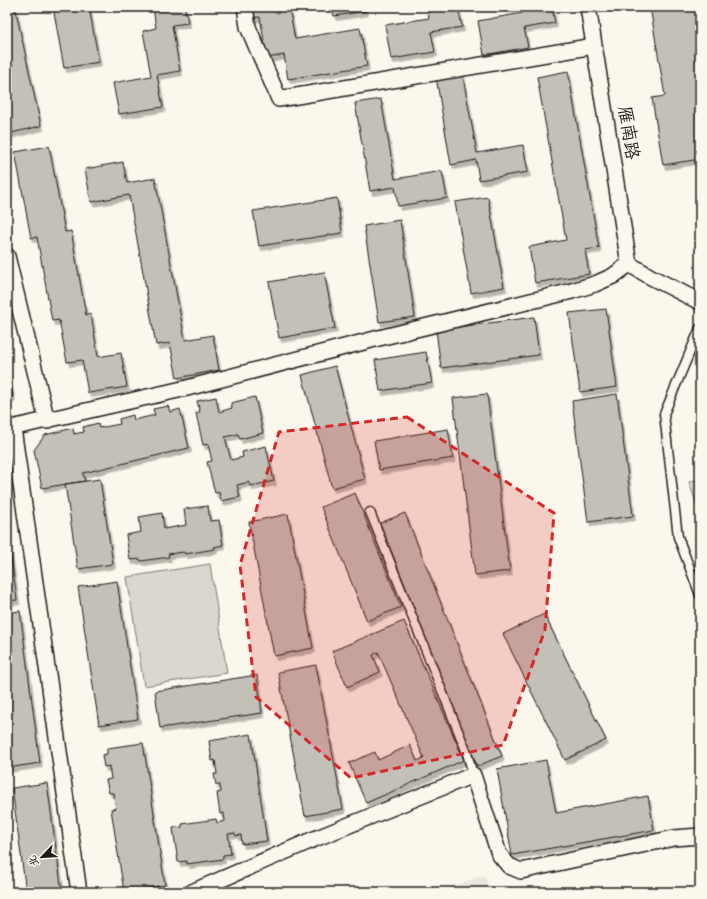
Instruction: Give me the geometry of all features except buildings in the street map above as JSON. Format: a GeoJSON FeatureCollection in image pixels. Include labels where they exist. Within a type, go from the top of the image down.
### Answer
{"type":"FeatureCollection","features":[{"type":"Feature","properties":{"kind":"street"},"geometry":{"type":"LineString","coordinates":[[245,7],[248,27],[279,99],[594,46]]}},
{"type":"Feature","properties":{"kind":"street","name":"雁南路"},"geometry":{"type":"LineString","coordinates":[[588,7],[629,264]]}},
{"type":"Feature","properties":{"kind":"street"},"geometry":{"type":"LineString","coordinates":[[7,256],[47,421]]}},
{"type":"Feature","properties":{"kind":"street"},"geometry":{"type":"LineString","coordinates":[[79,892],[10,428],[47,421],[187,388],[371,340],[572,291],[607,279],[629,264],[700,302]]}},
{"type":"Feature","properties":{"kind":"street"},"geometry":{"type":"LineString","coordinates":[[192,892],[312,840],[473,775],[498,854],[509,866],[521,871],[674,838],[700,836]]}},
{"type":"Feature","properties":{"kind":"lane"},"geometry":{"type":"LineString","coordinates":[[700,328],[664,414],[678,537],[700,595]]}},
{"type":"Feature","properties":{"kind":"lane"},"geometry":{"type":"LineString","coordinates":[[370,512],[464,746],[473,775]]}},
{"type":"Feature","properties":{"kind":"highlighted area"},"geometry":{"type":"Polygon","coordinates":[[[407,417],[554,513],[545,630],[503,745],[351,778],[256,697],[240,565],[279,432],[407,417]]]}},
{"type":"Feature","properties":{"kind":"shaded area"},"geometry":{"type":"Polygon","coordinates":[[[700,479],[700,514],[689,482],[700,479]]]}},
{"type":"Feature","properties":{"kind":"shaded area"},"geometry":{"type":"Polygon","coordinates":[[[210,564],[227,673],[144,686],[127,577],[210,564]]]}},
{"type":"Feature","properties":{"kind":"shaded area"},"geometry":{"type":"Polygon","coordinates":[[[484,875],[490,892],[436,892],[484,875]]]}}]}
